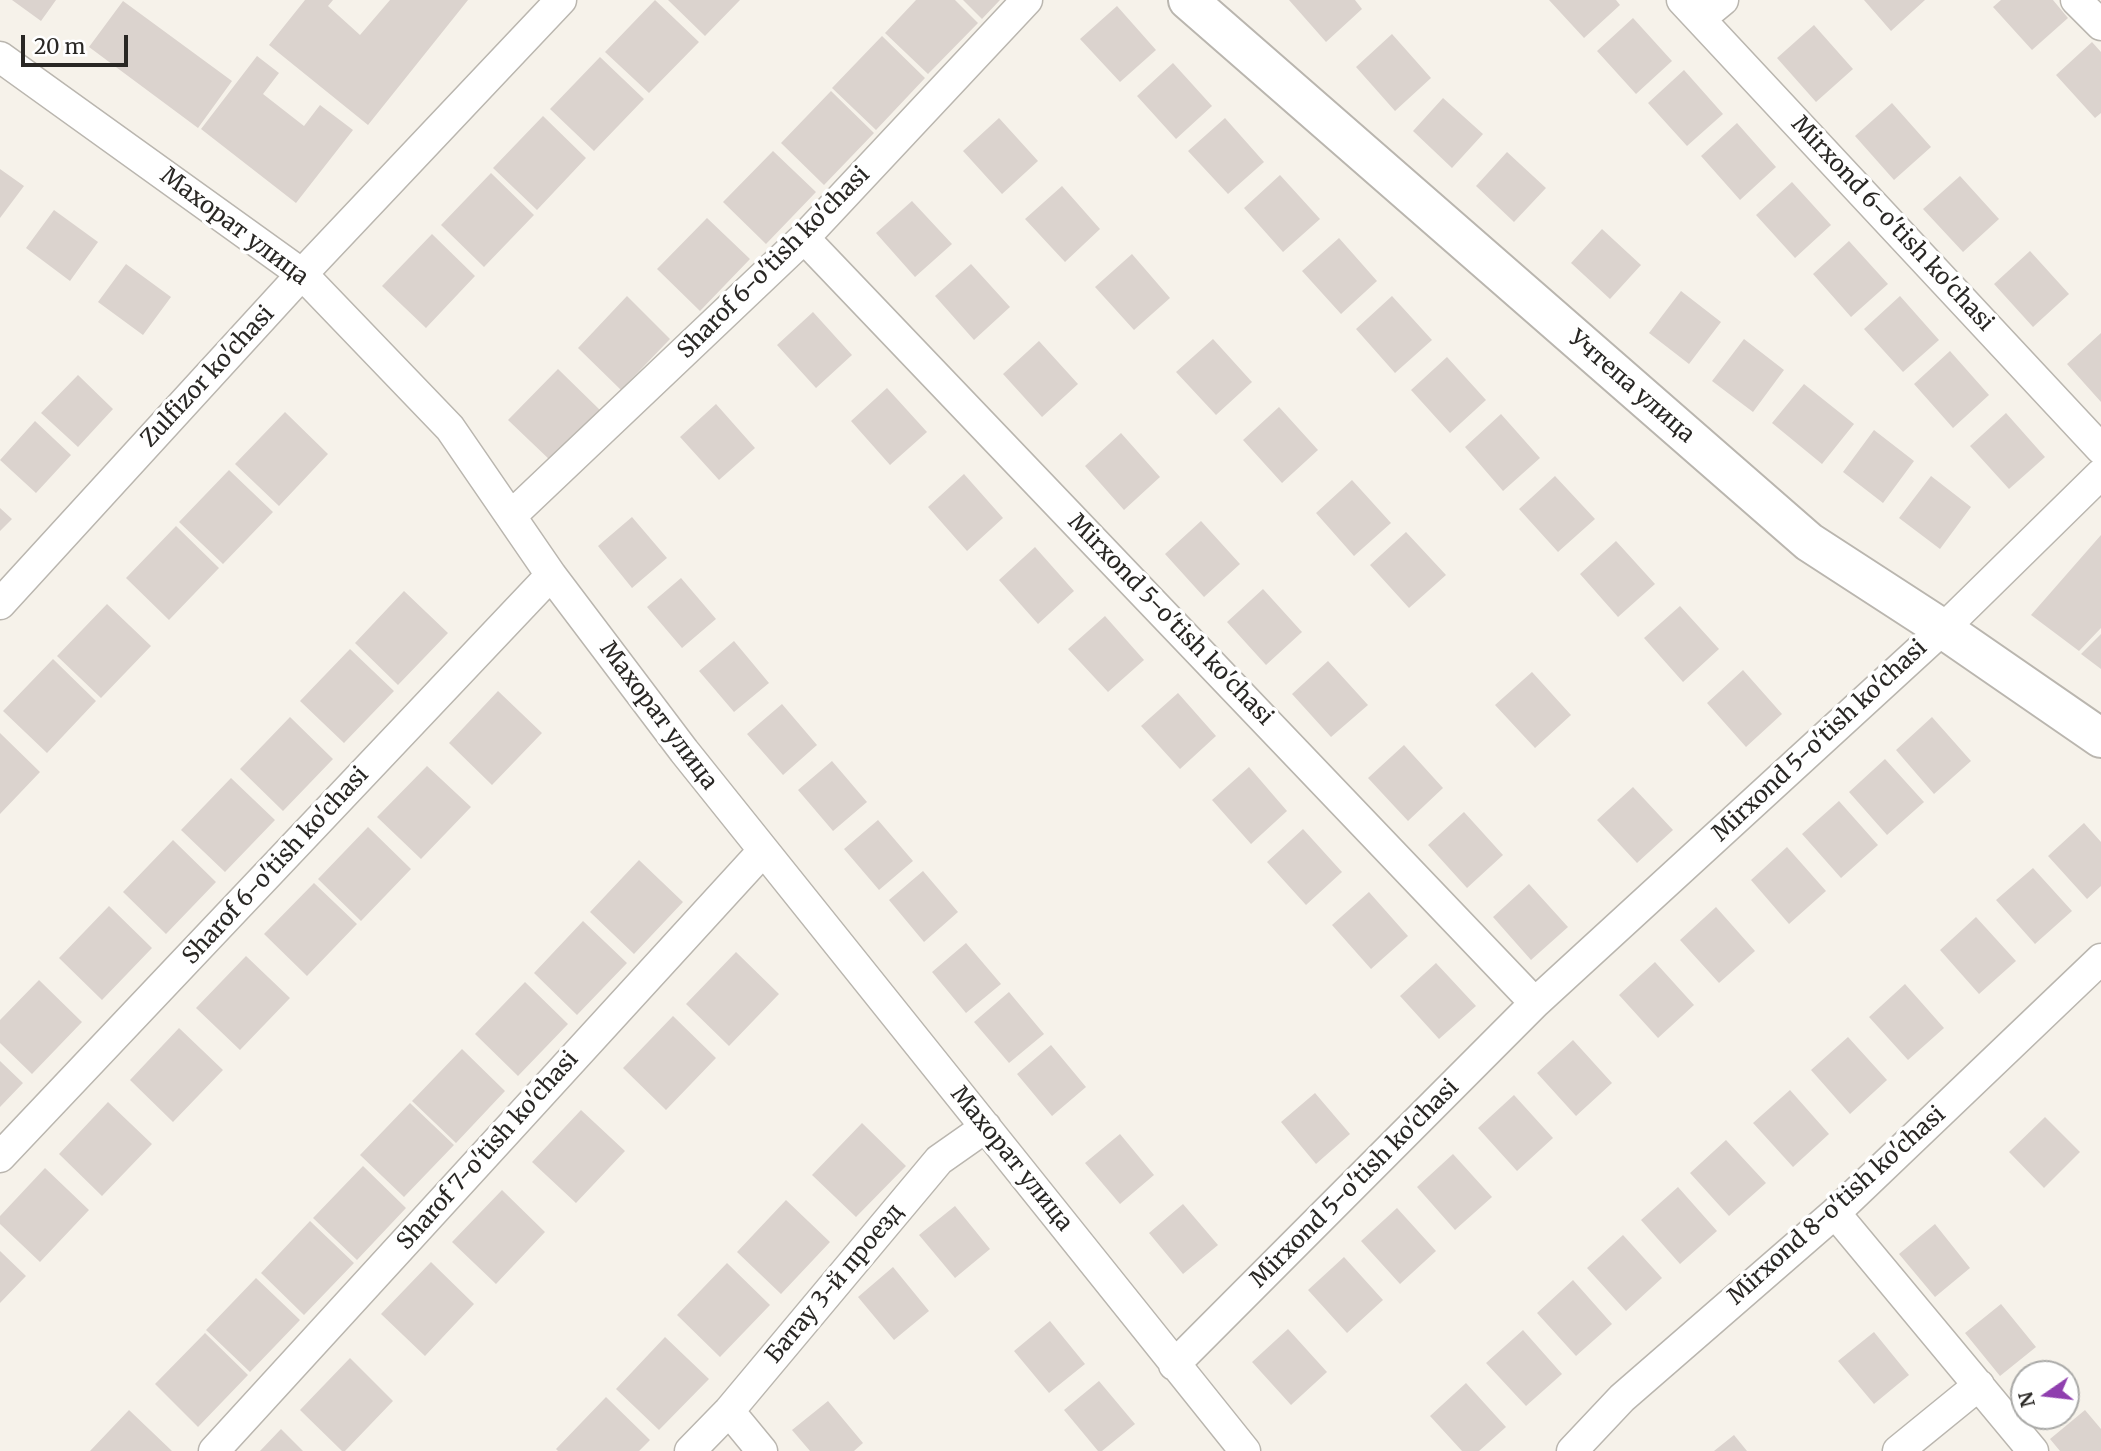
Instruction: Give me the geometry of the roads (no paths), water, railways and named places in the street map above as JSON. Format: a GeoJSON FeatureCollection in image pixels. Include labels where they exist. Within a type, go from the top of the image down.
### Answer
{"type":"FeatureCollection","features":[{"type":"Feature","properties":{"kind":"street","name":"Sharof 6-o'tish ko'chasi"},"geometry":{"type":"LineString","coordinates":[[511,516],[804,238],[1027,0]]}},
{"type":"Feature","properties":{"kind":"street","name":"Учтепа улица"},"geometry":{"type":"LineString","coordinates":[[1188,0],[1809,542],[1943,629],[2101,738]]}},
{"type":"Feature","properties":{"kind":"street"},"geometry":{"type":"LineString","coordinates":[[1691,10],[1723,0]]}},
{"type":"Feature","properties":{"kind":"street"},"geometry":{"type":"LineString","coordinates":[[2077,0],[2101,25]]}},
{"type":"Feature","properties":{"kind":"street","name":"Zulfizor ko'chasi"},"geometry":{"type":"LineString","coordinates":[[0,604],[555,2]]}},
{"type":"Feature","properties":{"kind":"street","name":"Mirxond 6-o'tish ko'chasi"},"geometry":{"type":"LineString","coordinates":[[1691,10],[2101,449]]}},
{"type":"Feature","properties":{"kind":"street","name":"Махорат улица"},"geometry":{"type":"LineString","coordinates":[[0,57],[302,274],[450,428],[551,575],[684,751],[1245,1451]]}},
{"type":"Feature","properties":{"kind":"street","name":"Mirxond 5-o'tish ko'chasi"},"geometry":{"type":"LineString","coordinates":[[804,238],[1535,1003]]}},
{"type":"Feature","properties":{"kind":"street","name":"Mirxond 5-o'tish ko'chasi"},"geometry":{"type":"LineString","coordinates":[[1174,1365],[1535,1003],[1943,629],[2101,474]]}},
{"type":"Feature","properties":{"kind":"street","name":"Sharof 6-o'tish ko'chasi"},"geometry":{"type":"LineString","coordinates":[[0,1157],[551,575]]}},
{"type":"Feature","properties":{"kind":"street","name":"Sharof 7-o'tish ko'chasi"},"geometry":{"type":"LineString","coordinates":[[214,1451],[763,851]]}},
{"type":"Feature","properties":{"kind":"street","name":"Mirxond 8-o'tish ko'chasi"},"geometry":{"type":"LineString","coordinates":[[1572,1451],[1622,1398],[1835,1213],[2101,959]]}},
{"type":"Feature","properties":{"kind":"street","name":"Батау 3-й проезд"},"geometry":{"type":"LineString","coordinates":[[690,1451],[729,1411],[939,1160],[986,1127]]}},
{"type":"Feature","properties":{"kind":"street"},"geometry":{"type":"LineString","coordinates":[[1835,1213],[2034,1451]]}},
{"type":"Feature","properties":{"kind":"street"},"geometry":{"type":"LineString","coordinates":[[1898,1451],[1979,1385]]}},
{"type":"Feature","properties":{"kind":"street"},"geometry":{"type":"LineString","coordinates":[[729,1411],[762,1451]]}}]}
